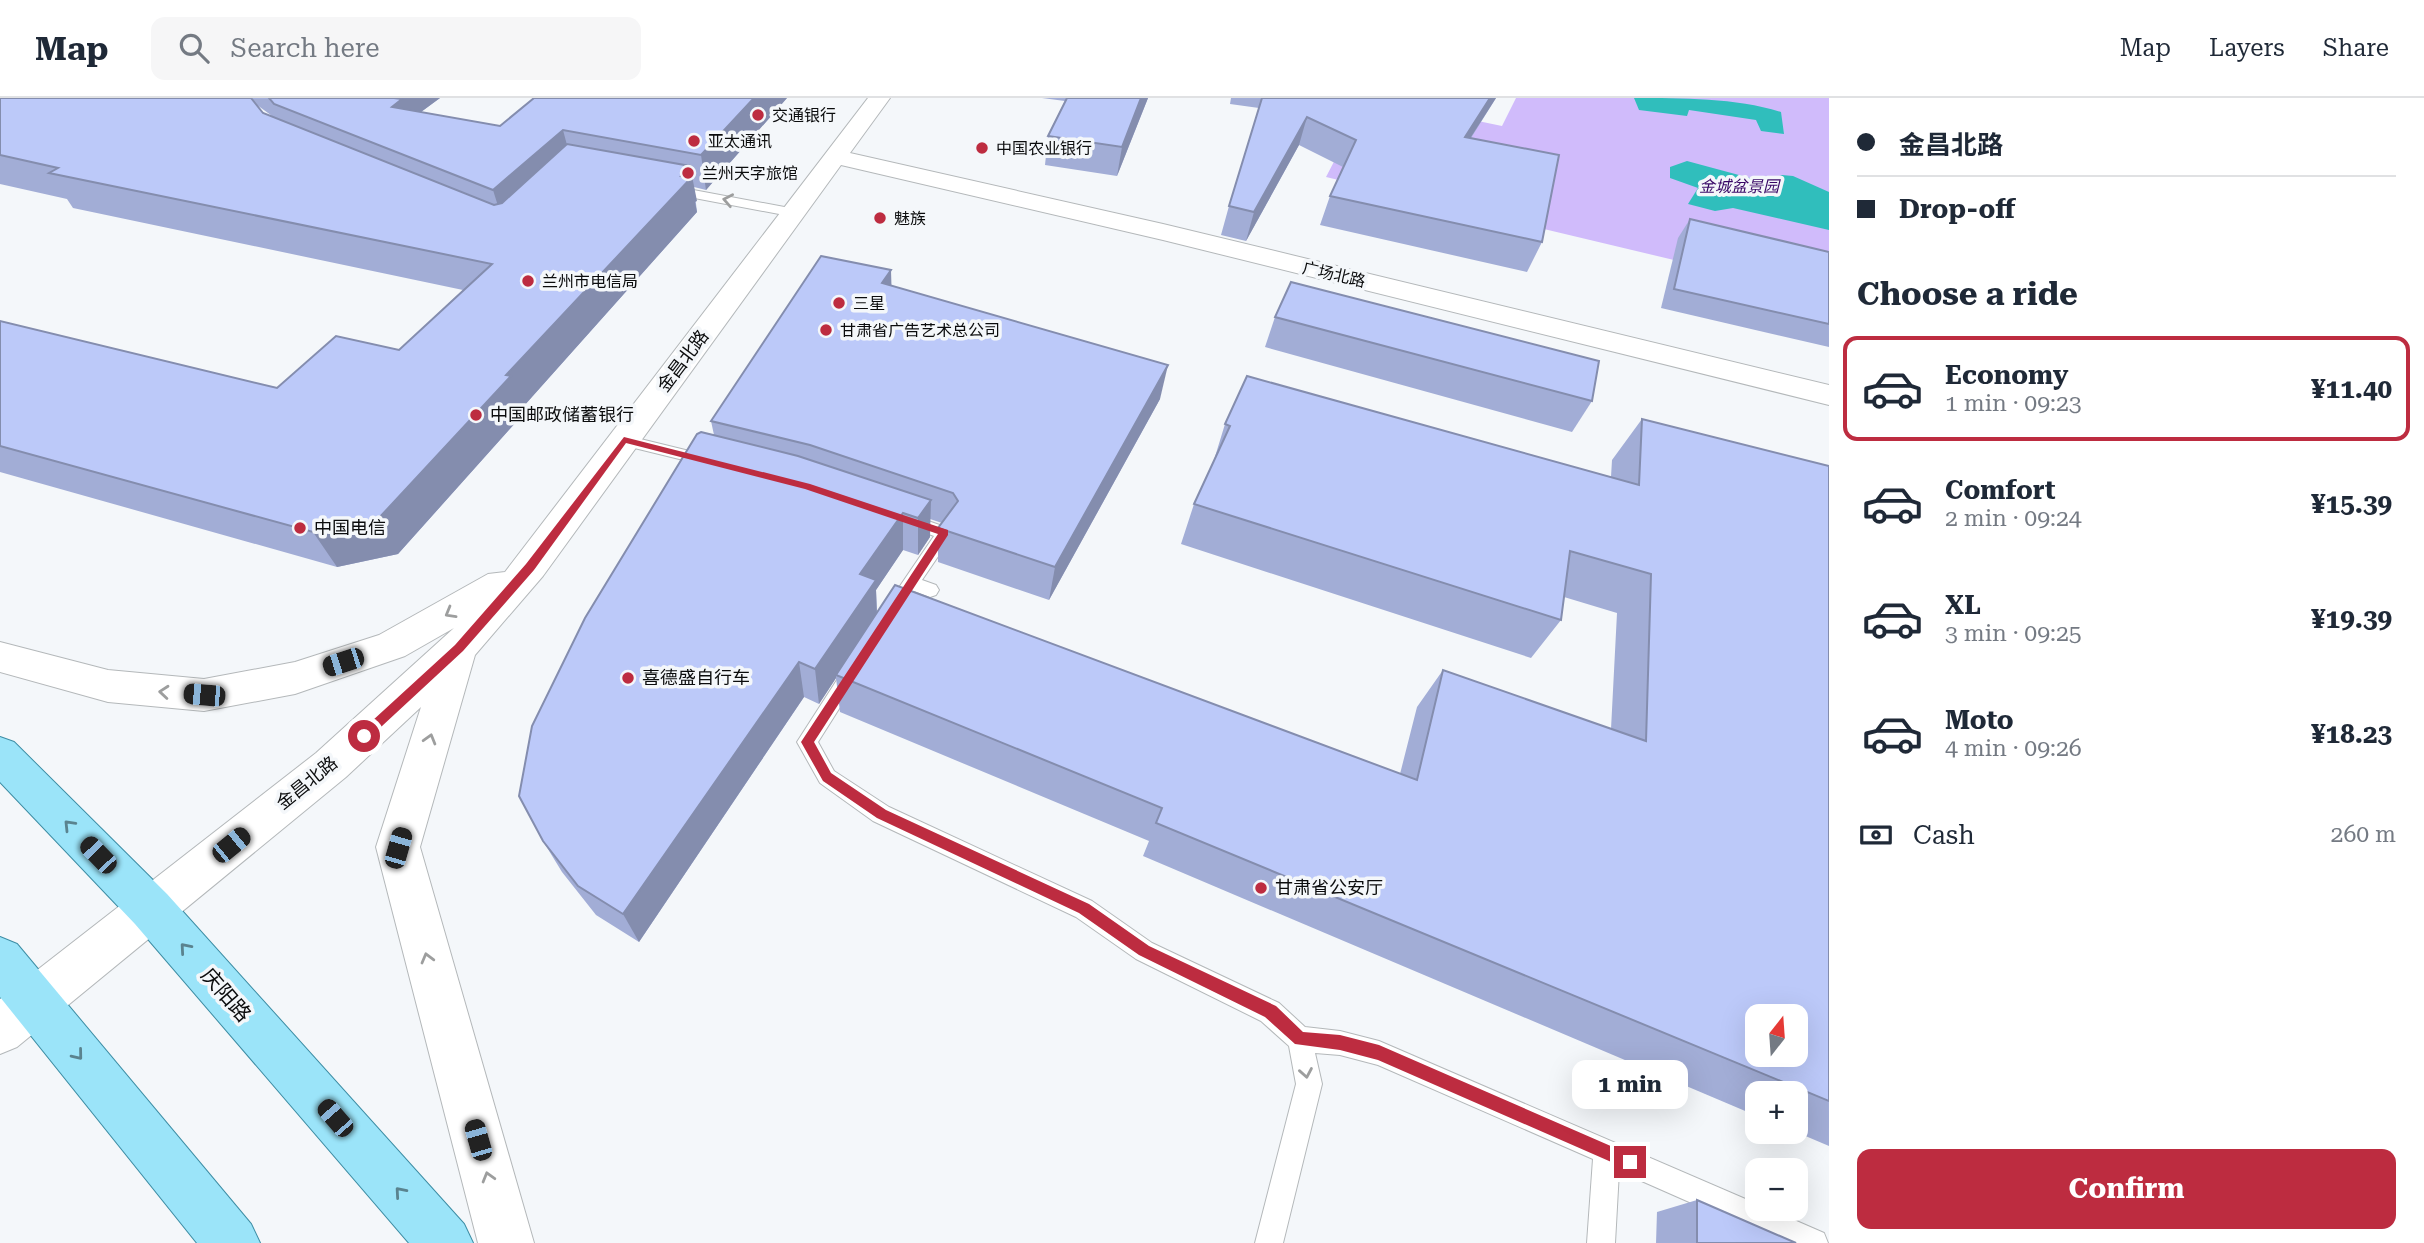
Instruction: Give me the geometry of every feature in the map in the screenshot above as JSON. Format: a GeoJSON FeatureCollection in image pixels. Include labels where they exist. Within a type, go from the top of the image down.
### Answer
{"type":"FeatureCollection","features":[{"type":"Feature","properties":{"kind":"main road","name":"金昌北路"},"geometry":{"type":"LineString","coordinates":[[17,1016],[331,765],[459,648],[530,567],[879,98]]}},
{"type":"Feature","properties":{"kind":"main road","name":"广场北路"},"geometry":{"type":"LineString","coordinates":[[837,157],[1400,289],[1829,395]]}},
{"type":"Feature","properties":{"kind":"main road"},"geometry":{"type":"LineString","coordinates":[[0,657],[108,687],[204,695],[295,678],[392,646],[530,567]]}},
{"type":"Feature","properties":{"kind":"main road"},"geometry":{"type":"LineString","coordinates":[[459,648],[398,848],[506,1243]]}},
{"type":"Feature","properties":{"kind":"main road","name":"庆阳路"},"geometry":{"type":"LineString","coordinates":[[0,754],[150,909],[445,1243]]}},
{"type":"Feature","properties":{"kind":"main road"},"geometry":{"type":"LineString","coordinates":[[0,960],[17,1016],[232,1243]]}},
{"type":"Feature","properties":{"kind":"lane"},"geometry":{"type":"LineString","coordinates":[[664,188],[795,213]]}},
{"type":"Feature","properties":{"kind":"lane"},"geometry":{"type":"LineString","coordinates":[[624,440],[731,467]]}},
{"type":"Feature","properties":{"kind":"lane"},"geometry":{"type":"LineString","coordinates":[[881,628],[920,586],[945,533],[895,516]]}},
{"type":"Feature","properties":{"kind":"lane"},"geometry":{"type":"LineString","coordinates":[[859,662],[807,742],[827,777],[881,814],[1084,909],[1144,951],[1270,1012],[1300,1039],[1340,1043],[1379,1053],[1814,1243]]}},
{"type":"Feature","properties":{"kind":"lane"},"geometry":{"type":"LineString","coordinates":[[1269,1243],[1309,1084],[1300,1039]]}},
{"type":"Feature","properties":{"kind":"lane"},"geometry":{"type":"LineString","coordinates":[[1601,1243],[1607,1152]]}},
{"type":"Feature","properties":{"kind":"green space","name":"金城盆景园"},"geometry":{"type":"Polygon","coordinates":[[[1367,98],[1502,126],[1516,98],[1829,98],[1829,297],[1326,177],[1367,98]]]}},
{"type":"Feature","properties":{"kind":"water"},"geometry":{"type":"Polygon","coordinates":[[[1634,98],[1709,100],[1764,107],[1781,112],[1784,134],[1761,131],[1756,120],[1689,110],[1687,116],[1639,110],[1634,98]]]}},
{"type":"Feature","properties":{"kind":"water"},"geometry":{"type":"Polygon","coordinates":[[[1687,161],[1750,178],[1770,180],[1782,175],[1793,176],[1829,192],[1829,230],[1733,208],[1715,211],[1688,204],[1698,188],[1670,178],[1670,167],[1687,161]]]}},
{"type":"Feature","properties":{"kind":"building"},"geometry":{"type":"Polygon","coordinates":[[[0,98],[251,98],[263,113],[494,205],[502,203],[567,144],[690,166],[681,176],[691,178],[506,375],[511,376],[378,519],[313,532],[0,446],[0,321],[277,388],[336,336],[399,350],[492,264],[49,173],[58,168],[0,155],[0,98]]]}},
{"type":"Feature","properties":{"kind":"building"},"geometry":{"type":"Polygon","coordinates":[[[269,98],[394,98],[402,99],[392,107],[500,126],[534,98],[754,98],[701,155],[563,130],[493,190],[274,104],[269,98]]]}},
{"type":"Feature","properties":{"kind":"building"},"geometry":{"type":"Polygon","coordinates":[[[1067,98],[1141,98],[1122,147],[1048,136],[1067,98]]]}},
{"type":"Feature","properties":{"kind":"building"},"geometry":{"type":"Polygon","coordinates":[[[1262,98],[1490,98],[1465,137],[1559,155],[1542,242],[1330,196],[1356,140],[1307,117],[1254,212],[1229,206],[1262,98]]]}},
{"type":"Feature","properties":{"kind":"building"},"geometry":{"type":"Polygon","coordinates":[[[1690,219],[1829,252],[1829,324],[1674,289],[1690,219]]]}},
{"type":"Feature","properties":{"kind":"building"},"geometry":{"type":"Polygon","coordinates":[[[821,256],[891,270],[882,283],[1168,365],[1055,567],[938,528],[958,501],[953,493],[810,445],[711,421],[821,256]]]}},
{"type":"Feature","properties":{"kind":"building"},"geometry":{"type":"Polygon","coordinates":[[[1291,282],[1599,361],[1592,401],[1275,317],[1291,282]]]}},
{"type":"Feature","properties":{"kind":"building"},"geometry":{"type":"Polygon","coordinates":[[[1247,376],[1639,485],[1642,419],[1829,466],[1829,1101],[1808,1092],[1808,1081],[1781,1081],[1749,1068],[1808,1068],[1808,1004],[1745,1004],[1745,1066],[1156,823],[1162,808],[836,675],[895,585],[1417,780],[1443,670],[1646,741],[1651,574],[1570,551],[1561,620],[1194,504],[1230,426],[1225,424],[1247,376]]]}},
{"type":"Feature","properties":{"kind":"building"},"geometry":{"type":"Polygon","coordinates":[[[701,432],[798,456],[931,500],[918,518],[903,513],[860,574],[876,580],[815,669],[799,662],[623,914],[578,886],[543,841],[519,796],[532,726],[585,618],[697,434],[701,432]]]}},
{"type":"Feature","properties":{"kind":"building"},"geometry":{"type":"Polygon","coordinates":[[[1697,1200],[1796,1243],[1697,1243],[1697,1200]]]}},
{"type":"Feature","properties":{"kind":"place","name":"交通银行"},"geometry":{"type":"Point","coordinates":[758,115]}},
{"type":"Feature","properties":{"kind":"place","name":"亚太通讯"},"geometry":{"type":"Point","coordinates":[694,141]}},
{"type":"Feature","properties":{"kind":"place","name":"中国农业银行"},"geometry":{"type":"Point","coordinates":[982,148]}},
{"type":"Feature","properties":{"kind":"place","name":"兰州天字旅馆"},"geometry":{"type":"Point","coordinates":[688,173]}},
{"type":"Feature","properties":{"kind":"place","name":"魅族"},"geometry":{"type":"Point","coordinates":[880,218]}},
{"type":"Feature","properties":{"kind":"place","name":"兰州市电信局"},"geometry":{"type":"Point","coordinates":[528,281]}},
{"type":"Feature","properties":{"kind":"place","name":"三星"},"geometry":{"type":"Point","coordinates":[839,303]}},
{"type":"Feature","properties":{"kind":"place","name":"甘肃省广告艺术总公司"},"geometry":{"type":"Point","coordinates":[826,330]}},
{"type":"Feature","properties":{"kind":"place","name":"中国邮政储蓄银行"},"geometry":{"type":"Point","coordinates":[476,415]}},
{"type":"Feature","properties":{"kind":"place","name":"中国电信"},"geometry":{"type":"Point","coordinates":[300,528]}},
{"type":"Feature","properties":{"kind":"place","name":"喜德盛自行车"},"geometry":{"type":"Point","coordinates":[628,678]}},
{"type":"Feature","properties":{"kind":"place","name":"甘肃省公安厅"},"geometry":{"type":"Point","coordinates":[1261,888]}},
{"type":"Feature","properties":{"kind":"route"},"geometry":{"type":"LineString","coordinates":[[364,736],[459,648],[530,567],[624,440],[807,486],[876,509],[945,533],[807,742],[827,777],[881,814],[1084,909],[1144,951],[1270,1012],[1300,1039],[1340,1043],[1379,1053],[1630,1162]]}}]}
